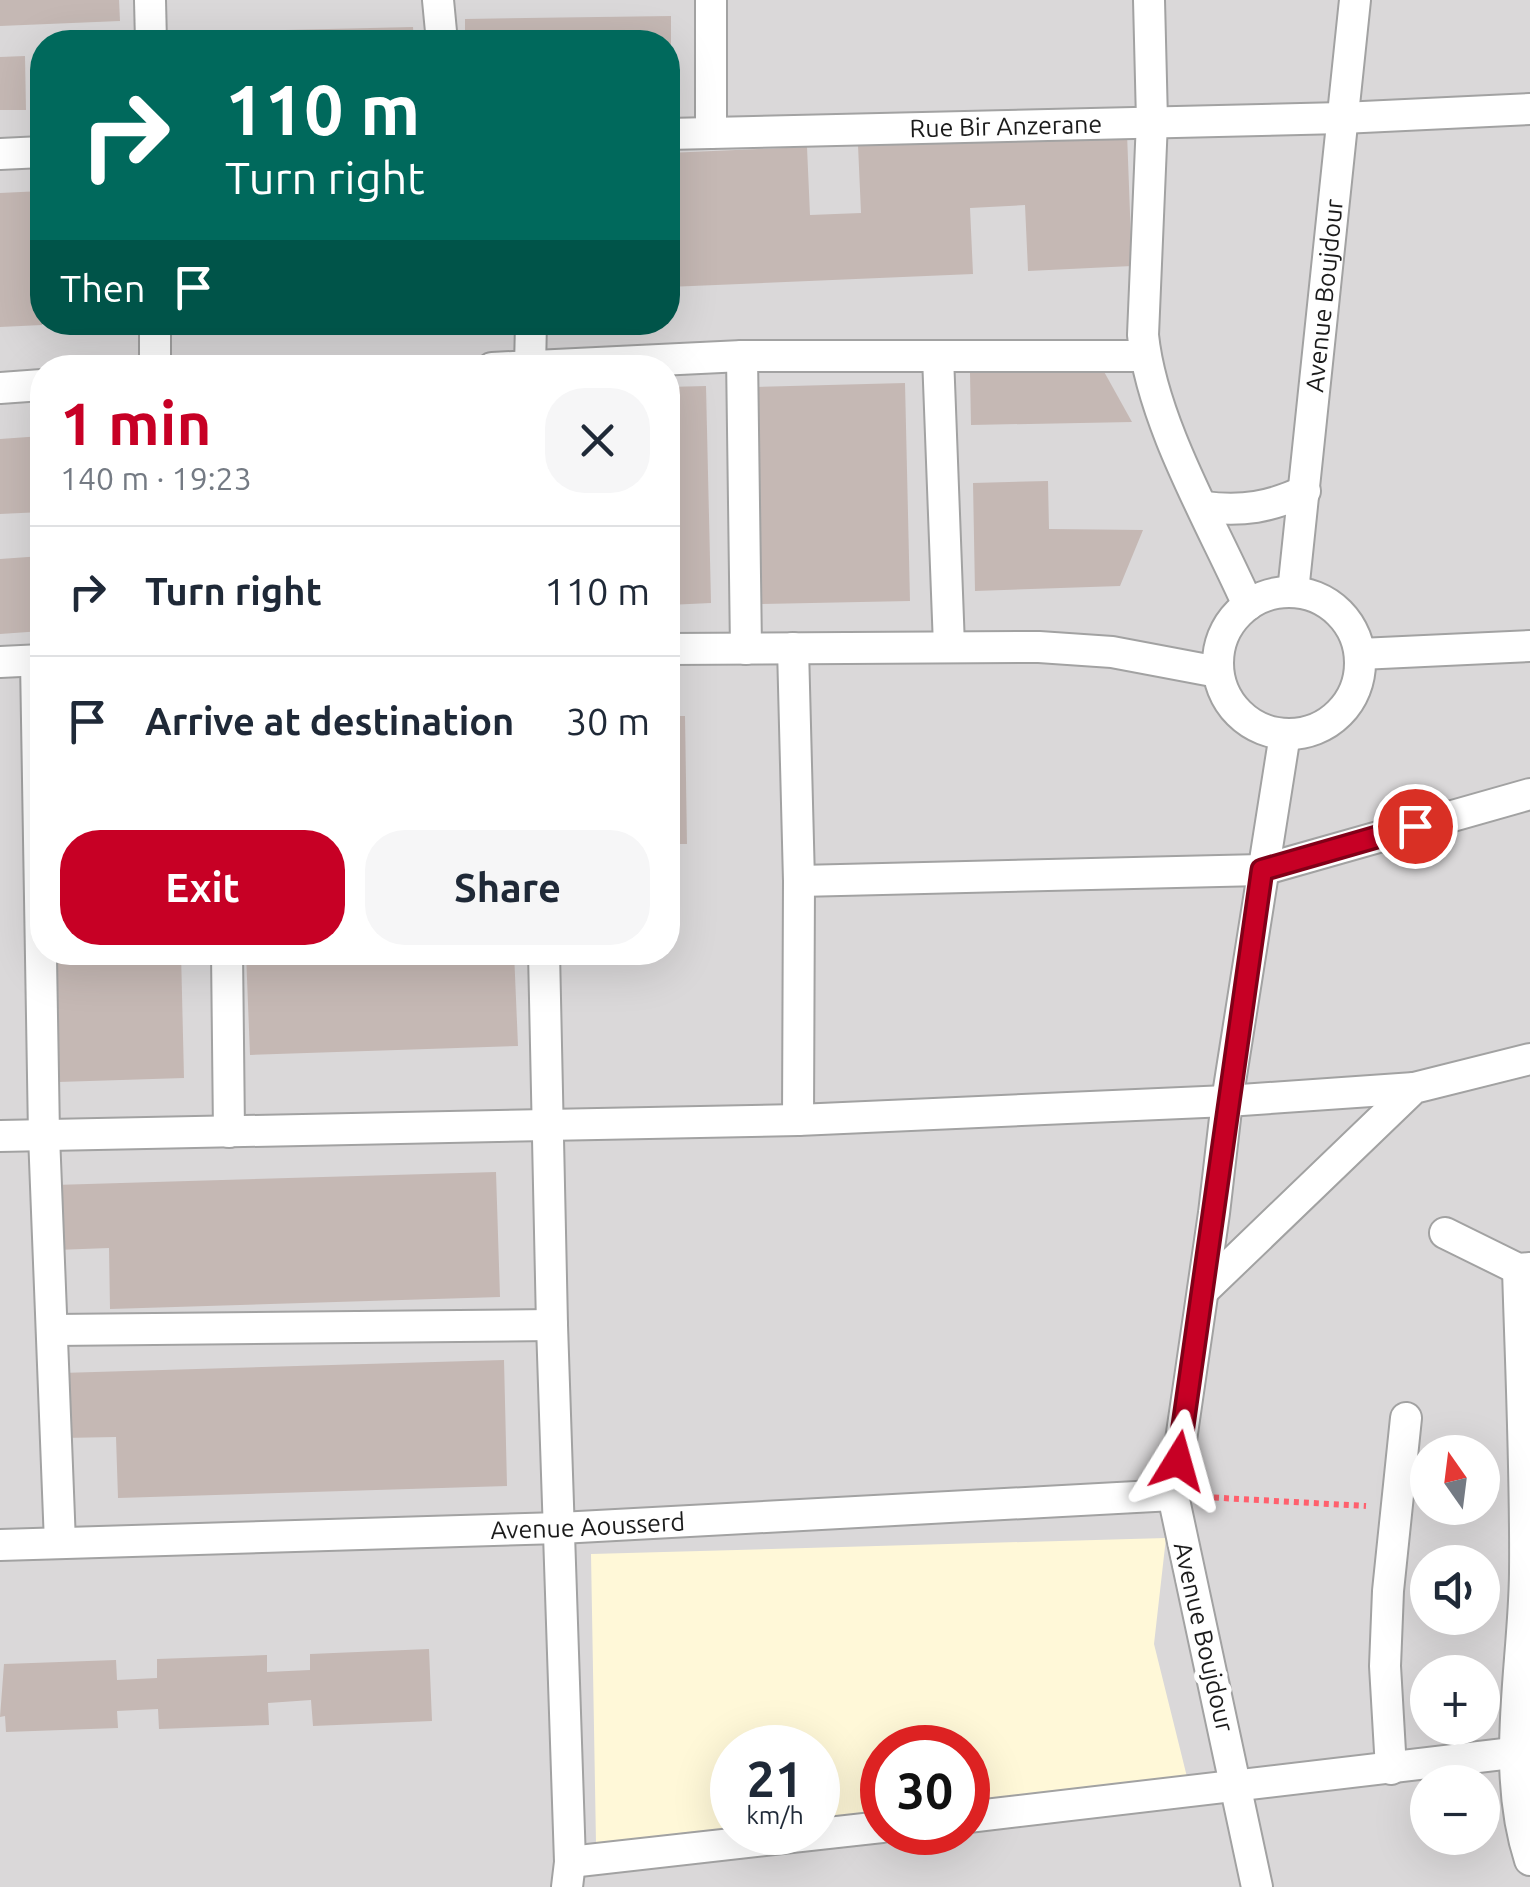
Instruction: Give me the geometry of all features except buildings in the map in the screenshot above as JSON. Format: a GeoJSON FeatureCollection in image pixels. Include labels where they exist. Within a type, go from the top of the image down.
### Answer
{"type":"FeatureCollection","features":[{"type":"Feature","properties":{"kind":"street"},"geometry":{"type":"LineString","coordinates":[[150,0],[151,30]]}},
{"type":"Feature","properties":{"kind":"street"},"geometry":{"type":"LineString","coordinates":[[438,0],[441,30]]}},
{"type":"Feature","properties":{"kind":"street"},"geometry":{"type":"LineString","coordinates":[[711,0],[711,133]]}},
{"type":"Feature","properties":{"kind":"street"},"geometry":{"type":"LineString","coordinates":[[1149,0],[1152,121],[1145,356],[1180,457],[1248,604]]}},
{"type":"Feature","properties":{"kind":"street","name":"Avenue Boujdour"},"geometry":{"type":"LineString","coordinates":[[1293,592],[1355,0]]}},
{"type":"Feature","properties":{"kind":"street","name":"Rue Bir Anzerane"},"geometry":{"type":"LineString","coordinates":[[680,134],[1529,112]]}},
{"type":"Feature","properties":{"kind":"street"},"geometry":{"type":"LineString","coordinates":[[0,154],[30,153]]}},
{"type":"Feature","properties":{"kind":"street"},"geometry":{"type":"LineString","coordinates":[[742,356],[746,649]]}},
{"type":"Feature","properties":{"kind":"street"},"geometry":{"type":"LineString","coordinates":[[938,356],[948,646]]}},
{"type":"Feature","properties":{"kind":"street"},"geometry":{"type":"LineString","coordinates":[[680,359],[1145,356]]}},
{"type":"Feature","properties":{"kind":"street"},"geometry":{"type":"LineString","coordinates":[[0,388],[30,386]]}},
{"type":"Feature","properties":{"kind":"street"},"geometry":{"type":"LineString","coordinates":[[1204,507],[1238,511],[1273,506],[1305,491]]}},
{"type":"Feature","properties":{"kind":"street"},"geometry":{"type":"LineString","coordinates":[[1293,592],[1317,598],[1338,611],[1353,630],[1360,654],[1358,679],[1349,702],[1332,720],[1310,731],[1285,734],[1248,721],[1234,708],[1223,691],[1218,672],[1219,646],[1230,623],[1248,604],[1270,594],[1293,592]]}},
{"type":"Feature","properties":{"kind":"street"},"geometry":{"type":"LineString","coordinates":[[680,649],[948,646],[1112,652],[1218,672]]}},
{"type":"Feature","properties":{"kind":"street"},"geometry":{"type":"LineString","coordinates":[[1360,654],[1530,646]]}},
{"type":"Feature","properties":{"kind":"street"},"geometry":{"type":"LineString","coordinates":[[794,648],[799,881],[798,1120]]}},
{"type":"Feature","properties":{"kind":"street"},"geometry":{"type":"LineString","coordinates":[[0,662],[30,660]]}},
{"type":"Feature","properties":{"kind":"street","name":"Avenue Boujdour"},"geometry":{"type":"LineString","coordinates":[[1257,1887],[1173,1495],[1227,1101],[1285,734]]}},
{"type":"Feature","properties":{"kind":"street"},"geometry":{"type":"LineString","coordinates":[[799,881],[1262,870],[1530,794]]}},
{"type":"Feature","properties":{"kind":"street"},"geometry":{"type":"LineString","coordinates":[[42,965],[44,1135],[60,1543]]}},
{"type":"Feature","properties":{"kind":"street"},"geometry":{"type":"LineString","coordinates":[[227,965],[229,1132]]}},
{"type":"Feature","properties":{"kind":"street"},"geometry":{"type":"LineString","coordinates":[[544,965],[569,1874],[860,1830]]}},
{"type":"Feature","properties":{"kind":"street"},"geometry":{"type":"LineString","coordinates":[[0,1136],[798,1120],[1227,1101],[1414,1088],[1530,1059]]}},
{"type":"Feature","properties":{"kind":"street"},"geometry":{"type":"LineString","coordinates":[[1203,1291],[1414,1088]]}},
{"type":"Feature","properties":{"kind":"street"},"geometry":{"type":"LineString","coordinates":[[1445,1232],[1524,1268],[1527,1576],[1522,1752],[1523,1831],[1530,1860]]}},
{"type":"Feature","properties":{"kind":"street"},"geometry":{"type":"LineString","coordinates":[[53,1330],[552,1325]]}},
{"type":"Feature","properties":{"kind":"street"},"geometry":{"type":"LineString","coordinates":[[1390,1769],[1385,1648],[1406,1418]]}},
{"type":"Feature","properties":{"kind":"street","name":"Avenue Aousserd"},"geometry":{"type":"LineString","coordinates":[[0,1545],[560,1528],[1173,1495]]}},
{"type":"Feature","properties":{"kind":"street"},"geometry":{"type":"LineString","coordinates":[[990,1815],[1522,1752]]}},
{"type":"Feature","properties":{"kind":"path"},"geometry":{"type":"LineString","coordinates":[[1173,1495],[1398,1508]]}},
{"type":"Feature","properties":{"kind":"shaded area"},"geometry":{"type":"Polygon","coordinates":[[[0,0],[1530,0],[1530,1887],[0,1887],[0,0]]]}},
{"type":"Feature","properties":{"kind":"shaded area"},"geometry":{"type":"Polygon","coordinates":[[[1166,1538],[1154,1644],[1189,1785],[990,1805],[990,1725],[860,1725],[860,1818],[840,1820],[840,1725],[710,1725],[710,1833],[596,1844],[591,1554],[1166,1538]]]}},
{"type":"Feature","properties":{"kind":"route"},"geometry":{"type":"LineString","coordinates":[[1178,1461],[1262,870],[1415,826]]}}]}
